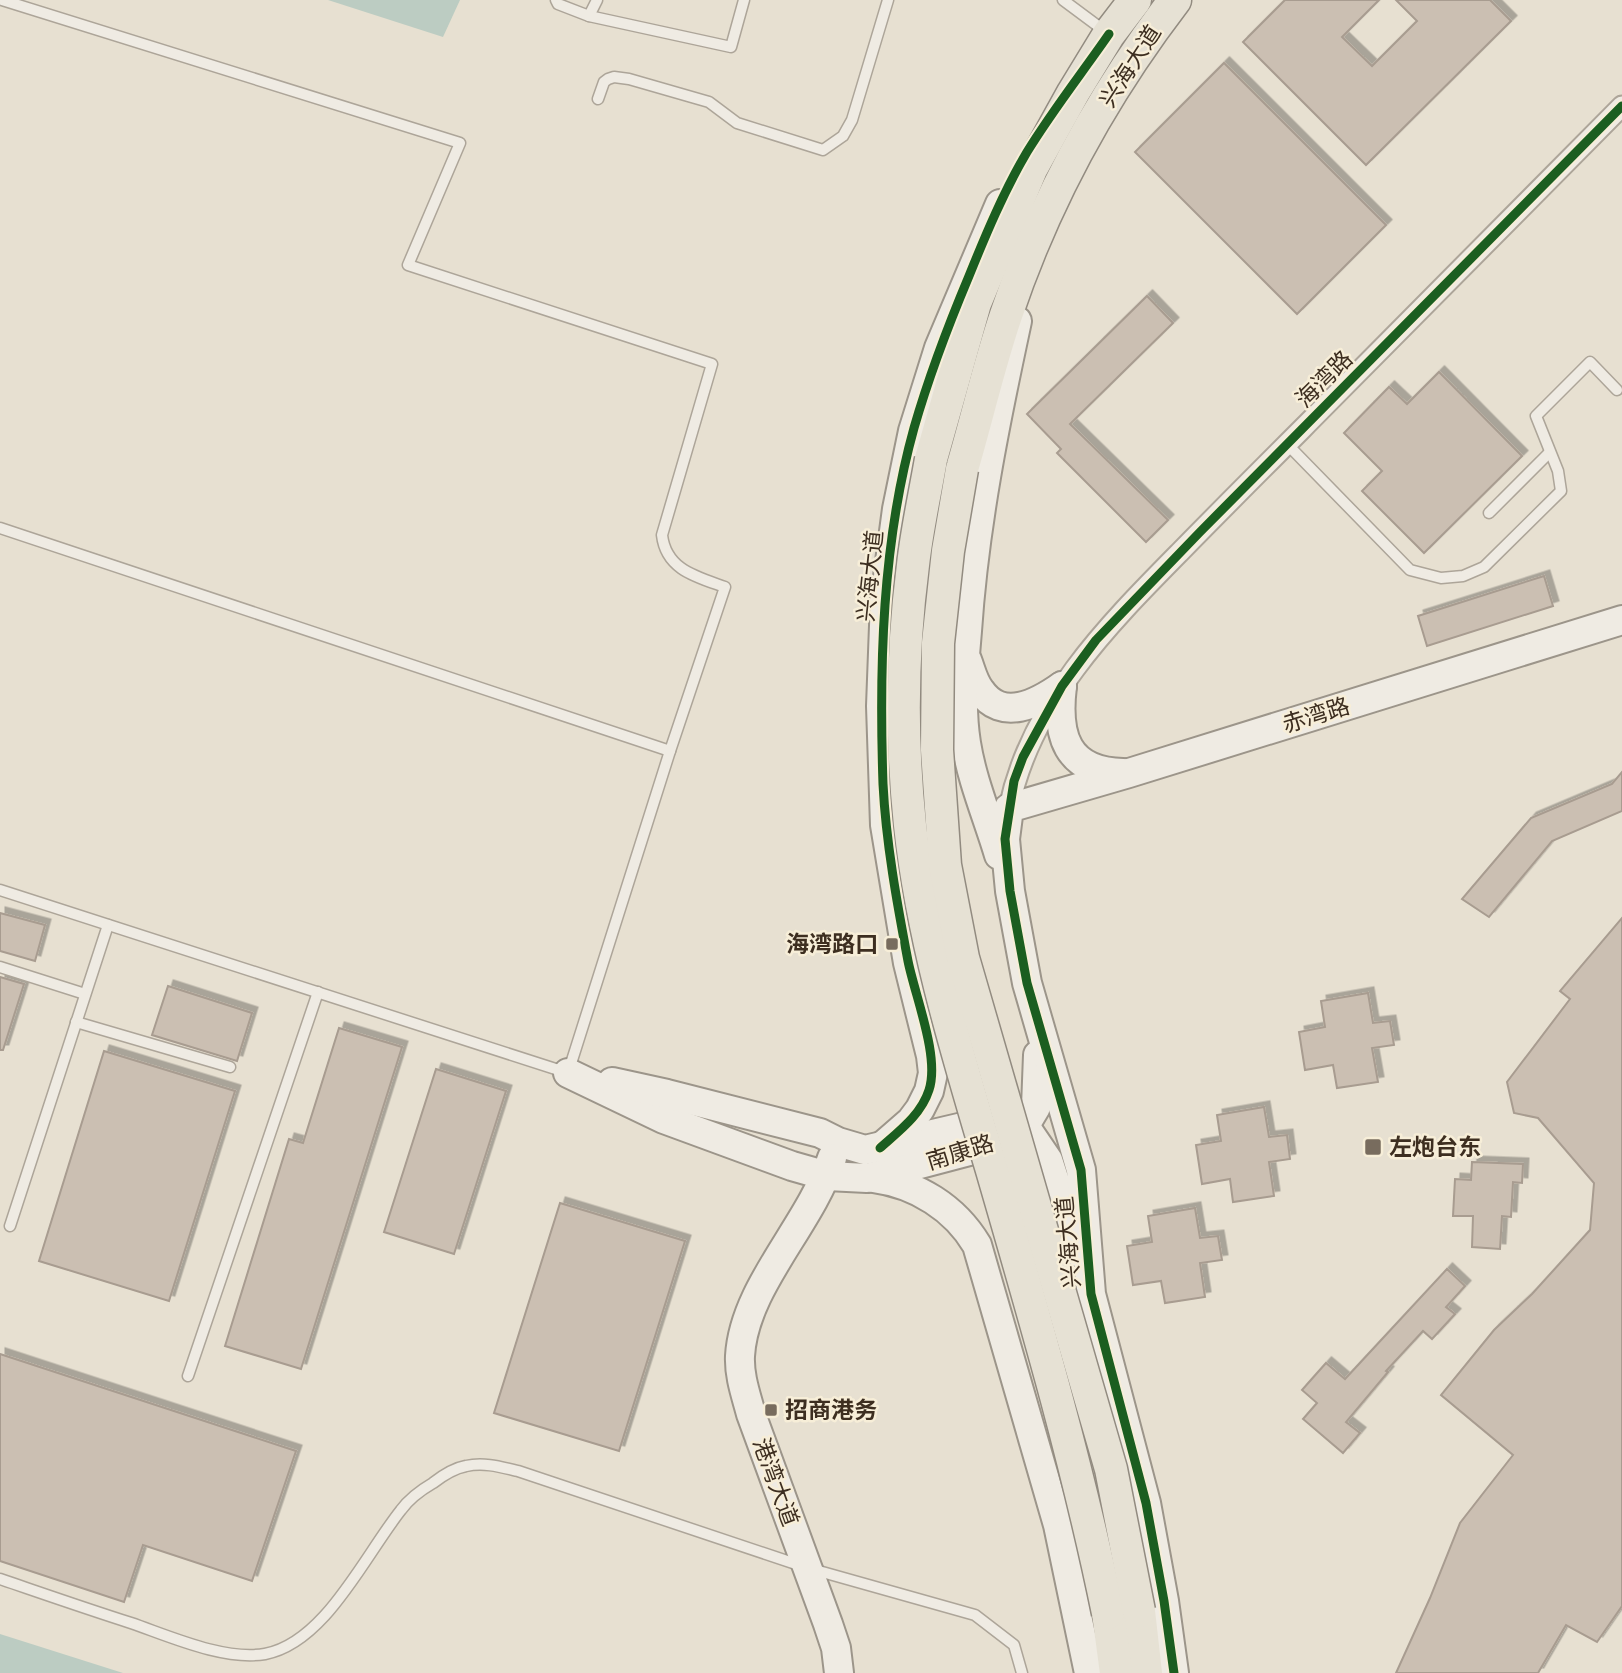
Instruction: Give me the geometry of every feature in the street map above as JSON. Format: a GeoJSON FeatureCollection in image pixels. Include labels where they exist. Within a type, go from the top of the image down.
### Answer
{"type":"FeatureCollection","features":[{"type":"Feature","properties":{"kind":"main road","name":"兴海大道"},"geometry":{"type":"LineString","coordinates":[[1116,1673],[1108,1613],[1095,1551],[1049,1366],[971,1099],[921,905],[910,824],[905,736],[905,645],[913,564],[931,459],[975,303],[1031,169],[1073,93],[1135,0]]}},
{"type":"Feature","properties":{"kind":"main road","name":"兴海大道"},"geometry":{"type":"LineString","coordinates":[[1146,1673],[1139,1611],[1111,1469],[963,958],[945,865],[937,750],[938,643],[948,551],[962,469],[1006,314],[1061,183],[1101,110],[1156,24],[1175,0]]}},
{"type":"Feature","properties":{"kind":"street","name":"兴海大道"},"geometry":{"type":"LineString","coordinates":[[880,1148],[911,1121],[920,1109],[929,1091],[933,1073],[908,963],[885,825],[881,720],[885,599],[897,509],[910,444],[939,348],[1005,195],[1027,152],[1110,34]]}},
{"type":"Feature","properties":{"kind":"street","name":"海湾路"},"geometry":{"type":"LineString","coordinates":[[1009,808],[1014,781],[1023,757],[1062,686],[1096,640],[1622,106]]}},
{"type":"Feature","properties":{"kind":"street","name":"兴海大道"},"geometry":{"type":"LineString","coordinates":[[1010,891],[971,770],[963,705],[971,579],[994,431],[1033,247]]}},
{"type":"Feature","properties":{"kind":"street","name":"赤湾路"},"geometry":{"type":"LineString","coordinates":[[1009,808],[1622,620]]}},
{"type":"Feature","properties":{"kind":"street"},"geometry":{"type":"LineString","coordinates":[[965,653],[980,691],[1003,706],[1027,707],[1040,702],[1062,686]]}},
{"type":"Feature","properties":{"kind":"street"},"geometry":{"type":"LineString","coordinates":[[1062,686],[1059,720],[1067,745],[1073,753],[1090,767],[1114,773],[1129,773]]}},
{"type":"Feature","properties":{"kind":"street","name":"兴海大道"},"geometry":{"type":"LineString","coordinates":[[1038,1023],[1036,972],[1016,867],[1015,843],[1030,812],[1054,796]]}},
{"type":"Feature","properties":{"kind":"street","name":"兴海大道"},"geometry":{"type":"LineString","coordinates":[[1009,808],[1005,839],[1010,891],[1027,983],[1081,1170],[1091,1294],[1146,1503],[1174,1673]]}},
{"type":"Feature","properties":{"kind":"street"},"geometry":{"type":"LineString","coordinates":[[1038,1023],[1036,1108],[1024,1127],[1048,1160],[1091,1294]]}},
{"type":"Feature","properties":{"kind":"street","name":"南康路"},"geometry":{"type":"LineString","coordinates":[[568,1073],[667,1094],[820,1133],[865,1150],[993,1120],[1006,1119],[1024,1127]]}},
{"type":"Feature","properties":{"kind":"street","name":"南康路"},"geometry":{"type":"LineString","coordinates":[[568,1073],[664,1119],[792,1166],[827,1176],[867,1178],[992,1145],[1024,1127]]}},
{"type":"Feature","properties":{"kind":"street","name":"港湾大道"},"geometry":{"type":"LineString","coordinates":[[838,1142],[827,1176],[754,1301],[744,1329],[740,1358],[742,1383],[751,1414],[828,1623],[836,1648],[839,1673]]}},
{"type":"Feature","properties":{"kind":"street"},"geometry":{"type":"LineString","coordinates":[[867,1178],[892,1181],[913,1189],[952,1212],[977,1245],[1058,1525],[1089,1673]]}},
{"type":"Feature","properties":{"kind":"street"},"geometry":{"type":"LineString","coordinates":[[1001,1324],[1002,1302],[1014,1283],[1033,1271],[1055,1269],[1066,1273],[1076,1278],[1091,1294]]}},
{"type":"Feature","properties":{"kind":"lane"},"geometry":{"type":"LineString","coordinates":[[0,890],[568,1073],[670,751],[726,587],[688,574],[679,568],[666,553],[662,535],[712,364],[408,265],[460,143],[2,0]]}},
{"type":"Feature","properties":{"kind":"lane"},"geometry":{"type":"LineString","coordinates":[[556,0],[558,4],[589,16],[731,47],[744,0]]}},
{"type":"Feature","properties":{"kind":"lane"},"geometry":{"type":"LineString","coordinates":[[589,16],[597,0]]}},
{"type":"Feature","properties":{"kind":"lane"},"geometry":{"type":"LineString","coordinates":[[598,99],[604,82],[608,79],[629,79],[709,102],[737,123],[823,150],[843,136],[852,120],[888,0]]}},
{"type":"Feature","properties":{"kind":"lane"},"geometry":{"type":"LineString","coordinates":[[1063,0],[1110,34]]}},
{"type":"Feature","properties":{"kind":"lane"},"geometry":{"type":"LineString","coordinates":[[1287,444],[1410,570],[1441,578],[1463,576],[1484,567],[1561,491],[1558,471],[1536,416],[1590,362],[1617,390]]}},
{"type":"Feature","properties":{"kind":"lane"},"geometry":{"type":"LineString","coordinates":[[1489,513],[1549,453]]}},
{"type":"Feature","properties":{"kind":"lane"},"geometry":{"type":"LineString","coordinates":[[0,528],[670,751]]}},
{"type":"Feature","properties":{"kind":"lane"},"geometry":{"type":"LineString","coordinates":[[10,1226],[108,925]]}},
{"type":"Feature","properties":{"kind":"lane"},"geometry":{"type":"LineString","coordinates":[[0,967],[85,994]]}},
{"type":"Feature","properties":{"kind":"lane"},"geometry":{"type":"LineString","coordinates":[[188,1376],[318,992]]}},
{"type":"Feature","properties":{"kind":"lane"},"geometry":{"type":"LineString","coordinates":[[76,1022],[230,1067]]}},
{"type":"Feature","properties":{"kind":"lane"},"geometry":{"type":"LineString","coordinates":[[0,1579],[184,1641],[234,1653],[266,1653],[287,1646],[308,1633],[326,1615],[402,1508],[421,1491],[465,1466],[489,1464],[518,1471],[808,1568],[975,1615],[1014,1645],[1022,1673]]}},
{"type":"Feature","properties":{"kind":"shaded area"},"geometry":{"type":"Polygon","coordinates":[[[328,0],[460,0],[443,37],[328,0]]]}},
{"type":"Feature","properties":{"kind":"shaded area"},"geometry":{"type":"Polygon","coordinates":[[[0,1634],[123,1673],[0,1673],[0,1634]]]}},
{"type":"Feature","properties":{"kind":"building"},"geometry":{"type":"Polygon","coordinates":[[[1285,0],[1379,0],[1342,37],[1372,66],[1417,21],[1396,0],[1490,0],[1511,21],[1366,165],[1243,42],[1285,0]]]}},
{"type":"Feature","properties":{"kind":"building"},"geometry":{"type":"Polygon","coordinates":[[[1224,63],[1386,225],[1297,314],[1135,152],[1224,63]]]}},
{"type":"Feature","properties":{"kind":"building"},"geometry":{"type":"Polygon","coordinates":[[[1147,296],[1173,323],[1070,424],[1168,520],[1146,542],[1057,453],[1061,449],[1027,414],[1147,296]]]}},
{"type":"Feature","properties":{"kind":"building"},"geometry":{"type":"Polygon","coordinates":[[[1439,372],[1522,456],[1424,553],[1362,491],[1382,471],[1344,433],[1389,387],[1407,404],[1439,372]]]}},
{"type":"Feature","properties":{"kind":"building"},"geometry":{"type":"Polygon","coordinates":[[[1544,576],[1553,606],[1427,646],[1418,616],[1544,576]]]}},
{"type":"Feature","properties":{"kind":"building"},"geometry":{"type":"Polygon","coordinates":[[[1622,772],[1622,811],[1552,841],[1489,917],[1462,899],[1531,818],[1612,784],[1622,772]]]}},
{"type":"Feature","properties":{"kind":"building"},"geometry":{"type":"Polygon","coordinates":[[[0,913],[45,925],[35,961],[0,951],[0,913]]]}},
{"type":"Feature","properties":{"kind":"building"},"geometry":{"type":"Polygon","coordinates":[[[1622,918],[1622,1606],[1597,1642],[1566,1625],[1538,1673],[1396,1673],[1460,1523],[1513,1455],[1441,1395],[1494,1330],[1532,1294],[1590,1230],[1594,1183],[1538,1118],[1514,1113],[1507,1082],[1570,999],[1560,991],[1622,918]]]}},
{"type":"Feature","properties":{"kind":"building"},"geometry":{"type":"Polygon","coordinates":[[[0,977],[24,984],[3,1050],[0,1050],[0,977]]]}},
{"type":"Feature","properties":{"kind":"building"},"geometry":{"type":"Polygon","coordinates":[[[168,986],[252,1013],[237,1061],[152,1035],[168,986]]]}},
{"type":"Feature","properties":{"kind":"building"},"geometry":{"type":"Polygon","coordinates":[[[1368,993],[1373,1023],[1390,1021],[1394,1045],[1372,1048],[1378,1082],[1337,1088],[1333,1065],[1305,1070],[1299,1032],[1325,1027],[1321,1001],[1368,993]]]}},
{"type":"Feature","properties":{"kind":"building"},"geometry":{"type":"Polygon","coordinates":[[[339,1028],[402,1047],[301,1369],[225,1346],[289,1139],[303,1143],[339,1028]]]}},
{"type":"Feature","properties":{"kind":"building"},"geometry":{"type":"Polygon","coordinates":[[[104,1051],[235,1091],[169,1301],[39,1261],[104,1051]]]}},
{"type":"Feature","properties":{"kind":"building"},"geometry":{"type":"Polygon","coordinates":[[[436,1069],[506,1091],[454,1254],[384,1232],[436,1069]]]}},
{"type":"Feature","properties":{"kind":"building"},"geometry":{"type":"Polygon","coordinates":[[[1264,1107],[1269,1137],[1287,1135],[1290,1159],[1269,1162],[1274,1196],[1233,1202],[1230,1179],[1202,1184],[1196,1145],[1221,1141],[1217,1115],[1264,1107]]]}},
{"type":"Feature","properties":{"kind":"building"},"geometry":{"type":"Polygon","coordinates":[[[1472,1162],[1523,1164],[1522,1183],[1513,1182],[1511,1217],[1502,1216],[1500,1249],[1472,1247],[1473,1216],[1453,1216],[1455,1179],[1471,1180],[1472,1162]]]}},
{"type":"Feature","properties":{"kind":"building"},"geometry":{"type":"Polygon","coordinates":[[[560,1203],[685,1241],[619,1451],[494,1413],[560,1203]]]}},
{"type":"Feature","properties":{"kind":"building"},"geometry":{"type":"Polygon","coordinates":[[[1195,1208],[1200,1238],[1218,1236],[1222,1260],[1200,1263],[1205,1297],[1165,1303],[1161,1281],[1133,1285],[1127,1246],[1152,1242],[1148,1216],[1195,1208]]]}},
{"type":"Feature","properties":{"kind":"building"},"geometry":{"type":"Polygon","coordinates":[[[1447,1269],[1465,1286],[1446,1307],[1455,1314],[1432,1339],[1423,1331],[1386,1371],[1388,1372],[1346,1422],[1360,1433],[1343,1453],[1303,1419],[1317,1403],[1302,1390],[1326,1363],[1345,1379],[1447,1269]]]}},
{"type":"Feature","properties":{"kind":"building"},"geometry":{"type":"Polygon","coordinates":[[[0,1354],[296,1451],[252,1581],[143,1545],[124,1602],[0,1561],[0,1354]]]}},
{"type":"Feature","properties":{"kind":"cycle path"},"geometry":{"type":"LineString","coordinates":[[880,1148],[909,1122],[921,1107],[932,1076],[929,1044],[908,961],[896,895],[883,784],[885,605],[903,471],[939,351],[1003,197],[1037,137],[1109,34]]}},
{"type":"Feature","properties":{"kind":"cycle path"},"geometry":{"type":"LineString","coordinates":[[1174,1673],[1146,1503],[1091,1294],[1081,1170],[1027,983],[1010,891],[1005,839],[1014,781],[1023,757],[1062,686],[1096,640],[1622,106]]}},
{"type":"Feature","properties":{"kind":"place","name":"海湾路口"},"geometry":{"type":"Point","coordinates":[892,944]}},
{"type":"Feature","properties":{"kind":"place","name":"左炮台东"},"geometry":{"type":"Point","coordinates":[1373,1147]}},
{"type":"Feature","properties":{"kind":"place","name":"招商港务"},"geometry":{"type":"Point","coordinates":[771,1410]}}]}
